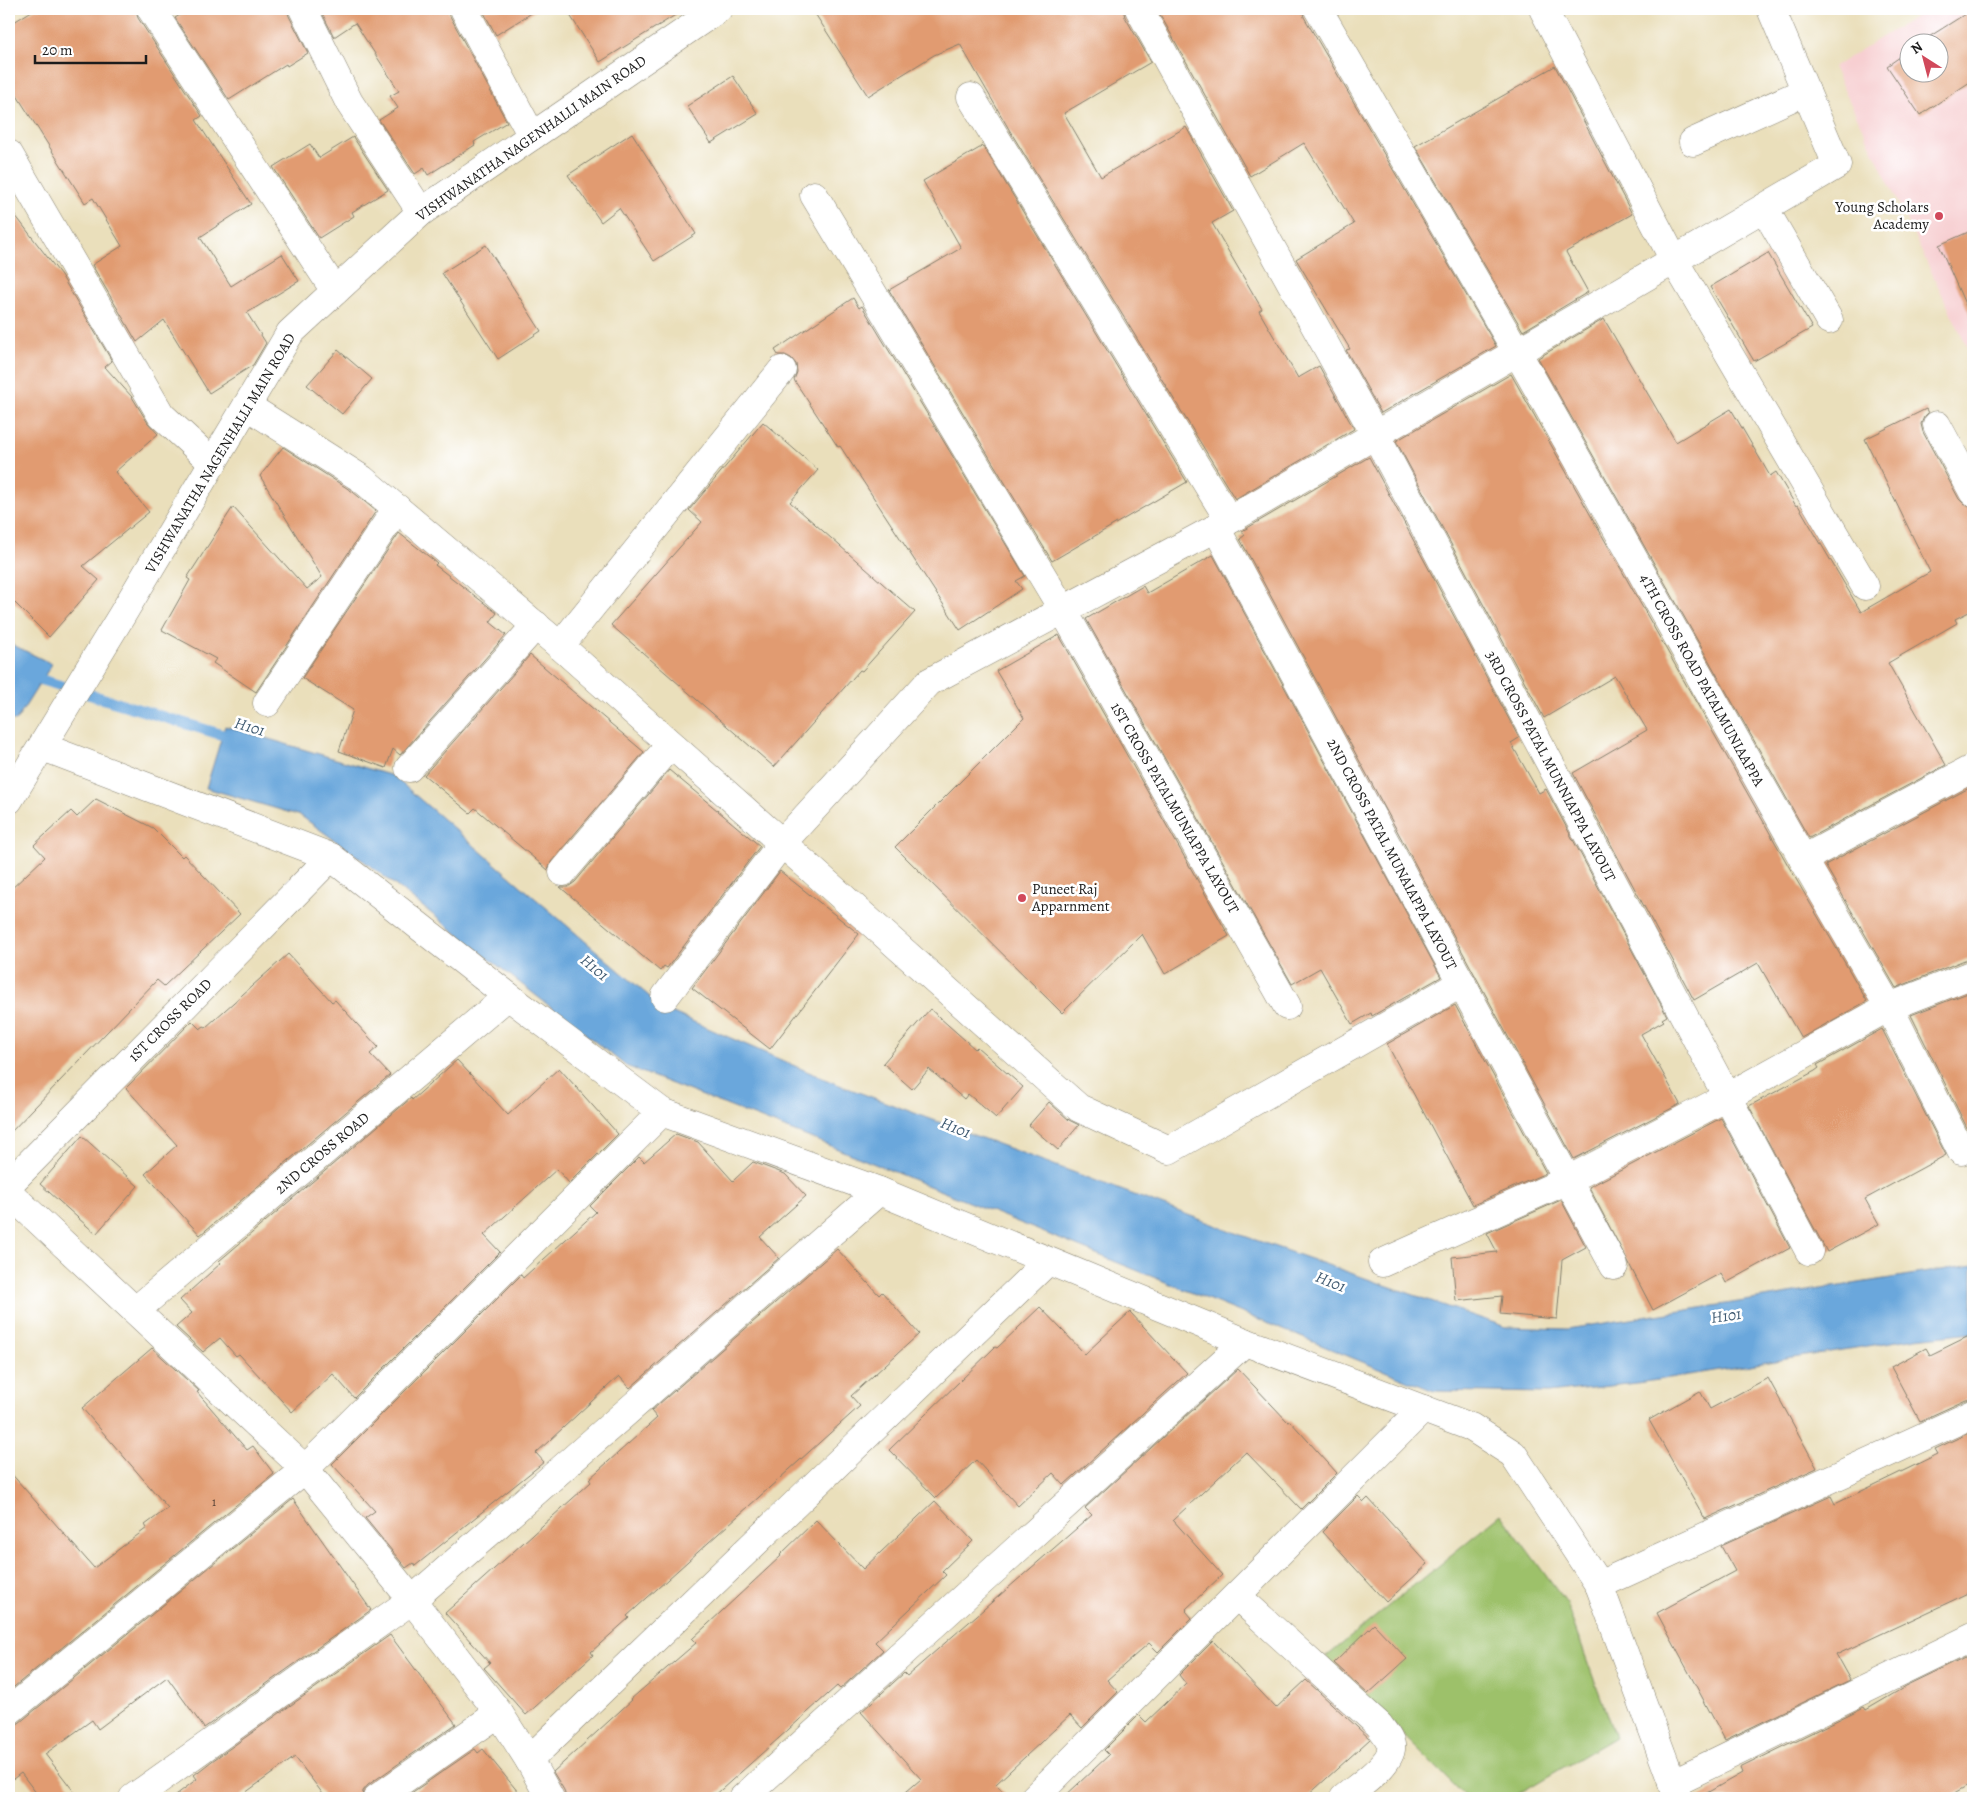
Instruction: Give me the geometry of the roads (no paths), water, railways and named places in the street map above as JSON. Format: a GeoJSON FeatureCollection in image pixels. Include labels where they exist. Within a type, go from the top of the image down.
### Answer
{"type":"FeatureCollection","features":[{"type":"Feature","properties":{"kind":"street"},"geometry":{"type":"LineString","coordinates":[[151,9],[336,291]]}},
{"type":"Feature","properties":{"kind":"street"},"geometry":{"type":"LineString","coordinates":[[303,9],[349,102],[422,212]]}},
{"type":"Feature","properties":{"kind":"street"},"geometry":{"type":"LineString","coordinates":[[464,9],[532,136]]}},
{"type":"Feature","properties":{"kind":"street","name":"3RD CROSS PATAL MUNNIAPPA LAYOUT"},"geometry":{"type":"LineString","coordinates":[[1139,9],[1375,434],[1809,1251]]}},
{"type":"Feature","properties":{"kind":"street","name":"4TH CROSS ROAD PATALMUNIAAPPA"},"geometry":{"type":"LineString","coordinates":[[1318,9],[1517,352],[1803,859],[1889,1007],[1961,1151]]}},
{"type":"Feature","properties":{"kind":"street"},"geometry":{"type":"LineString","coordinates":[[1543,9],[1674,260],[1865,586]]}},
{"type":"Feature","properties":{"kind":"street"},"geometry":{"type":"LineString","coordinates":[[665,997],[782,843],[930,682],[1222,524],[1837,164],[1772,9]]}},
{"type":"Feature","properties":{"kind":"street","name":"VISHWANATHA NAGENHALLI MAIN ROAD"},"geometry":{"type":"LineString","coordinates":[[9,800],[43,747],[290,334],[422,212],[708,11]]}},
{"type":"Feature","properties":{"kind":"street"},"geometry":{"type":"LineString","coordinates":[[1693,142],[1806,91]]}},
{"type":"Feature","properties":{"kind":"street","name":"2ND CROSS PATAL MUNAIAPPA LAYOUT"},"geometry":{"type":"LineString","coordinates":[[971,98],[1222,524],[1462,983],[1614,1266]]}},
{"type":"Feature","properties":{"kind":"street"},"geometry":{"type":"LineString","coordinates":[[9,154],[161,415],[213,463]]}},
{"type":"Feature","properties":{"kind":"street","name":"1ST CROSS PATALMUNIAPPA LAYOUT"},"geometry":{"type":"LineString","coordinates":[[814,195],[1063,610],[1287,1006]]}},
{"type":"Feature","properties":{"kind":"street"},"geometry":{"type":"LineString","coordinates":[[1764,208],[1828,320]]}},
{"type":"Feature","properties":{"kind":"street"},"geometry":{"type":"LineString","coordinates":[[560,646],[782,370]]}},
{"type":"Feature","properties":{"kind":"street"},"geometry":{"type":"LineString","coordinates":[[247,406],[362,479],[536,625],[1079,1108],[1169,1150],[1462,983]]}},
{"type":"Feature","properties":{"kind":"street"},"geometry":{"type":"LineString","coordinates":[[1937,425],[1973,492]]}},
{"type":"Feature","properties":{"kind":"street"},"geometry":{"type":"LineString","coordinates":[[267,703],[397,508]]}},
{"type":"Feature","properties":{"kind":"street"},"geometry":{"type":"LineString","coordinates":[[409,768],[536,625]]}},
{"type":"Feature","properties":{"kind":"street"},"geometry":{"type":"LineString","coordinates":[[562,872],[670,745]]}},
{"type":"Feature","properties":{"kind":"street"},"geometry":{"type":"LineString","coordinates":[[43,747],[331,857],[508,996],[662,1112],[879,1191],[1047,1262],[1245,1342],[1471,1427],[1514,1454],[1599,1585],[1675,1791],[1973,1637]]}},
{"type":"Feature","properties":{"kind":"street"},"geometry":{"type":"LineString","coordinates":[[1803,859],[1973,768]]}},
{"type":"Feature","properties":{"kind":"street","name":"1ST CROSS ROAD"},"geometry":{"type":"LineString","coordinates":[[9,1184],[331,857]]}},
{"type":"Feature","properties":{"kind":"street"},"geometry":{"type":"LineString","coordinates":[[1382,1264],[1568,1180],[1727,1097],[1889,1007],[1973,974]]}},
{"type":"Feature","properties":{"kind":"street","name":"2ND CROSS ROAD"},"geometry":{"type":"LineString","coordinates":[[136,1310],[508,996]]}},
{"type":"Feature","properties":{"kind":"street"},"geometry":{"type":"LineString","coordinates":[[9,1711],[305,1469],[662,1112]]}},
{"type":"Feature","properties":{"kind":"street"},"geometry":{"type":"LineString","coordinates":[[133,1798],[412,1600],[879,1191]]}},
{"type":"Feature","properties":{"kind":"street"},"geometry":{"type":"LineString","coordinates":[[9,1193],[305,1469],[412,1600],[499,1713],[529,1760],[550,1798]]}},
{"type":"Feature","properties":{"kind":"street"},"geometry":{"type":"LineString","coordinates":[[529,1760],[1047,1262]]}},
{"type":"Feature","properties":{"kind":"street"},"geometry":{"type":"LineString","coordinates":[[743,1798],[1245,1342]]}},
{"type":"Feature","properties":{"kind":"street"},"geometry":{"type":"LineString","coordinates":[[1043,1795],[1423,1409]]}},
{"type":"Feature","properties":{"kind":"street"},"geometry":{"type":"LineString","coordinates":[[1599,1585],[1973,1414]]}},
{"type":"Feature","properties":{"kind":"street"},"geometry":{"type":"LineString","coordinates":[[1237,1596],[1379,1725],[1387,1736],[1391,1746],[1390,1755],[1383,1765],[1344,1798]]}},
{"type":"Feature","properties":{"kind":"street"},"geometry":{"type":"LineString","coordinates":[[377,1798],[499,1713]]}},
{"type":"Feature","properties":{"kind":"water"},"geometry":{"type":"Polygon","coordinates":[[[9,643],[52,664],[16,721],[9,719],[9,643]]]}},
{"type":"Feature","properties":{"kind":"water"},"geometry":{"type":"Polygon","coordinates":[[[225,726],[393,776],[664,1009],[834,1083],[1247,1237],[1506,1327],[1567,1329],[1973,1265],[1973,1332],[1916,1338],[1645,1382],[1547,1393],[1434,1391],[818,1141],[626,1066],[372,867],[301,816],[206,788],[225,726]]]}},
{"type":"Feature","properties":{"kind":"waterway","name":"H101"},"geometry":{"type":"LineString","coordinates":[[9,670],[236,739]]}},
{"type":"Feature","properties":{"kind":"place","name":"Young Scholars Academy"},"geometry":{"type":"Point","coordinates":[1939,216]}},
{"type":"Feature","properties":{"kind":"place","name":"Puneet Raj Apparnment"},"geometry":{"type":"Point","coordinates":[1022,898]}}]}
